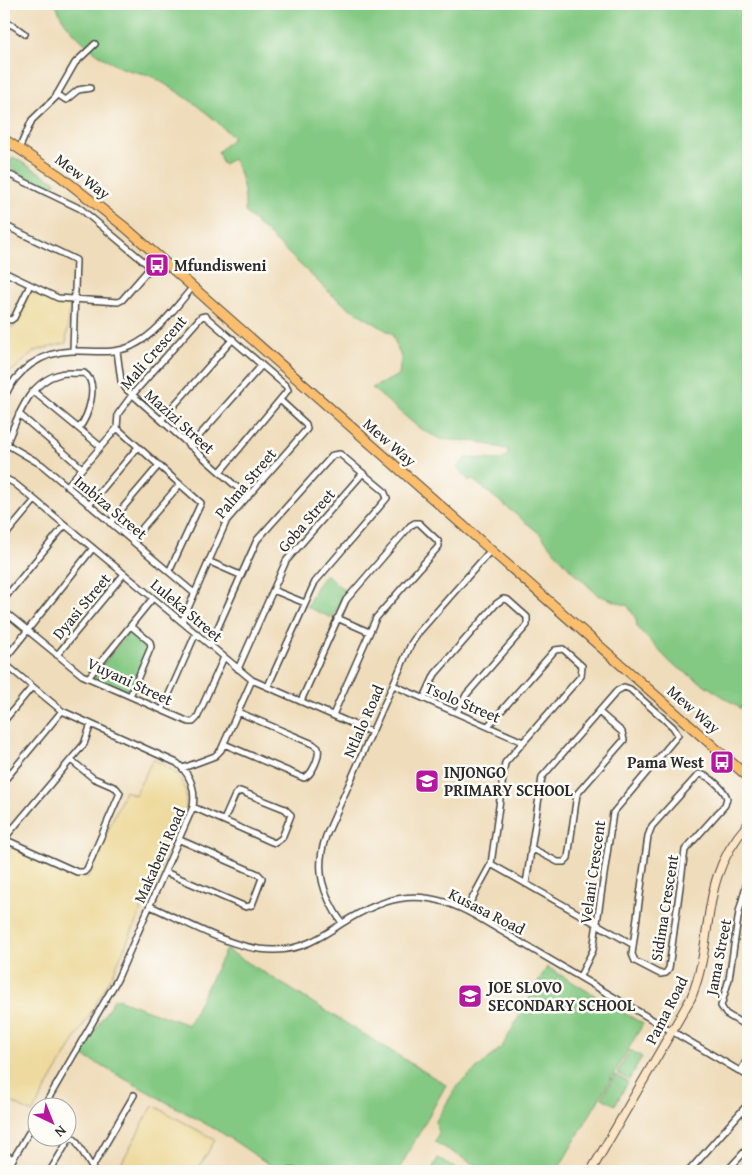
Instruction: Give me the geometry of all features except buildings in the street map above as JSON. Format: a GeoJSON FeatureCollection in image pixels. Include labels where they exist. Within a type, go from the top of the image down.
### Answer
{"type":"FeatureCollection","features":[{"type":"Feature","properties":{"kind":"main road","name":"Mew Way"},"geometry":{"type":"LineString","coordinates":[[4,139],[84,194],[748,777]]}},
{"type":"Feature","properties":{"kind":"street"},"geometry":{"type":"LineString","coordinates":[[4,22],[25,34]]}},
{"type":"Feature","properties":{"kind":"street"},"geometry":{"type":"LineString","coordinates":[[19,149],[32,120],[57,94],[75,63],[95,44]]}},
{"type":"Feature","properties":{"kind":"street"},"geometry":{"type":"LineString","coordinates":[[57,94],[66,100],[78,90],[90,88]]}},
{"type":"Feature","properties":{"kind":"street"},"geometry":{"type":"LineString","coordinates":[[4,172],[81,209],[149,266],[148,272],[120,302],[58,298],[4,272]]}},
{"type":"Feature","properties":{"kind":"street"},"geometry":{"type":"LineString","coordinates":[[4,225],[76,260],[76,300],[72,350]]}},
{"type":"Feature","properties":{"kind":"street"},"geometry":{"type":"LineString","coordinates":[[4,318],[11,320],[14,318],[30,285]]}},
{"type":"Feature","properties":{"kind":"street"},"geometry":{"type":"LineString","coordinates":[[4,398],[16,376],[38,359],[72,350],[117,351],[131,346],[151,334],[192,288]]}},
{"type":"Feature","properties":{"kind":"street","name":"Mali Crescent"},"geometry":{"type":"LineString","coordinates":[[67,486],[117,428],[118,414],[132,395],[200,317],[210,318],[288,388],[288,393],[281,401]]}},
{"type":"Feature","properties":{"kind":"street"},"geometry":{"type":"LineString","coordinates":[[161,420],[233,339]]}},
{"type":"Feature","properties":{"kind":"street","name":"Mazizi Street"},"geometry":{"type":"LineString","coordinates":[[117,351],[121,381],[126,389],[248,497]]}},
{"type":"Feature","properties":{"kind":"street"},"geometry":{"type":"LineString","coordinates":[[190,446],[262,364]]}},
{"type":"Feature","properties":{"kind":"street"},"geometry":{"type":"LineString","coordinates":[[79,428],[85,421],[92,394],[87,375],[84,373],[60,374],[41,383],[33,391],[19,414],[82,468]]}},
{"type":"Feature","properties":{"kind":"street"},"geometry":{"type":"LineString","coordinates":[[33,391],[100,446]]}},
{"type":"Feature","properties":{"kind":"street"},"geometry":{"type":"LineString","coordinates":[[220,472],[281,401]]}},
{"type":"Feature","properties":{"kind":"street","name":"Palma Street"},"geometry":{"type":"LineString","coordinates":[[182,622],[225,524],[308,427],[281,401]]}},
{"type":"Feature","properties":{"kind":"street","name":"Imbiza Street"},"geometry":{"type":"LineString","coordinates":[[19,414],[8,440],[8,445],[11,449],[32,458],[194,593]]}},
{"type":"Feature","properties":{"kind":"street"},"geometry":{"type":"LineString","coordinates":[[117,428],[201,503],[169,572]]}},
{"type":"Feature","properties":{"kind":"street"},"geometry":{"type":"LineString","coordinates":[[89,504],[138,447]]}},
{"type":"Feature","properties":{"kind":"street"},"geometry":{"type":"LineString","coordinates":[[210,645],[257,540],[333,455],[340,454],[384,491],[386,498],[317,579],[268,686]]}},
{"type":"Feature","properties":{"kind":"street"},"geometry":{"type":"LineString","coordinates":[[110,523],[159,465]]}},
{"type":"Feature","properties":{"kind":"street","name":"Goba Street"},"geometry":{"type":"LineString","coordinates":[[238,669],[289,557],[363,473]]}},
{"type":"Feature","properties":{"kind":"street","name":"Luleka Street"},"geometry":{"type":"LineString","coordinates":[[4,478],[14,483],[35,500],[252,680],[372,732]]}},
{"type":"Feature","properties":{"kind":"street"},"geometry":{"type":"LineString","coordinates":[[132,540],[180,484]]}},
{"type":"Feature","properties":{"kind":"street"},"geometry":{"type":"LineString","coordinates":[[4,537],[35,500]]}},
{"type":"Feature","properties":{"kind":"street"},"geometry":{"type":"LineString","coordinates":[[301,701],[337,618],[352,591],[410,526],[420,523],[438,541],[439,546],[376,618],[333,715]]}},
{"type":"Feature","properties":{"kind":"street"},"geometry":{"type":"LineString","coordinates":[[4,599],[65,525]]}},
{"type":"Feature","properties":{"kind":"street"},"geometry":{"type":"LineString","coordinates":[[93,548],[4,661],[32,687],[62,711],[170,759],[183,768],[215,756],[224,744],[252,680]]}},
{"type":"Feature","properties":{"kind":"street","name":"Ntlalo Road"},"geometry":{"type":"LineString","coordinates":[[342,923],[323,889],[320,858],[326,836],[393,685],[419,632],[490,550]]}},
{"type":"Feature","properties":{"kind":"street"},"geometry":{"type":"LineString","coordinates":[[208,561],[240,575]]}},
{"type":"Feature","properties":{"kind":"street","name":"Dyasi Street"},"geometry":{"type":"LineString","coordinates":[[57,655],[124,574]]}},
{"type":"Feature","properties":{"kind":"street"},"geometry":{"type":"LineString","coordinates":[[273,590],[305,603]]}},
{"type":"Feature","properties":{"kind":"street"},"geometry":{"type":"LineString","coordinates":[[88,678],[153,598]]}},
{"type":"Feature","properties":{"kind":"street"},"geometry":{"type":"LineString","coordinates":[[424,698],[435,674],[496,604],[503,599],[508,600],[527,617],[528,625],[469,691],[457,713]]}},
{"type":"Feature","properties":{"kind":"street","name":"Vuyani Street"},"geometry":{"type":"LineString","coordinates":[[4,611],[88,678],[188,722],[195,720],[224,657]]}},
{"type":"Feature","properties":{"kind":"street"},"geometry":{"type":"LineString","coordinates":[[337,618],[370,632]]}},
{"type":"Feature","properties":{"kind":"street"},"geometry":{"type":"LineString","coordinates":[[130,696],[151,646],[150,642],[131,626]]}},
{"type":"Feature","properties":{"kind":"street"},"geometry":{"type":"LineString","coordinates":[[162,710],[196,634]]}},
{"type":"Feature","properties":{"kind":"street"},"geometry":{"type":"LineString","coordinates":[[466,910],[491,864],[504,767],[507,760],[583,673],[580,663],[563,649],[558,648],[488,726]]}},
{"type":"Feature","properties":{"kind":"street","name":"Tsolo Street"},"geometry":{"type":"LineString","coordinates":[[393,685],[523,742]]}},
{"type":"Feature","properties":{"kind":"street"},"geometry":{"type":"LineString","coordinates":[[4,721],[32,687]]}},
{"type":"Feature","properties":{"kind":"street","name":"Velani Crescent"},"geometry":{"type":"LineString","coordinates":[[526,884],[542,777],[617,691],[627,687],[673,727],[678,735],[613,813],[592,954],[580,976]]}},
{"type":"Feature","properties":{"kind":"street"},"geometry":{"type":"LineString","coordinates":[[4,781],[62,711]]}},
{"type":"Feature","properties":{"kind":"street"},"geometry":{"type":"LineString","coordinates":[[224,744],[304,778],[310,774],[319,753],[318,748],[313,744],[238,712]]}},
{"type":"Feature","properties":{"kind":"street"},"geometry":{"type":"LineString","coordinates":[[532,848],[558,862],[564,862],[568,858],[577,794],[624,740],[622,732],[599,712]]}},
{"type":"Feature","properties":{"kind":"street"},"geometry":{"type":"LineString","coordinates":[[71,760],[93,778],[116,788],[120,794],[84,872],[76,872],[4,839],[84,744],[91,724]]}},
{"type":"Feature","properties":{"kind":"street","name":"Makabeni Road"},"geometry":{"type":"LineString","coordinates":[[49,1098],[117,980],[180,840],[193,807],[194,791],[183,768]]}},
{"type":"Feature","properties":{"kind":"street","name":"Sidima Crescent"},"geometry":{"type":"LineString","coordinates":[[703,774],[724,792],[727,798],[685,850],[667,971],[660,974],[636,961],[632,954],[632,944],[649,831],[692,780],[703,774]]}},
{"type":"Feature","properties":{"kind":"street"},"geometry":{"type":"LineString","coordinates":[[193,807],[275,843],[282,838],[291,815],[285,809],[240,791],[235,795],[224,820]]}},
{"type":"Feature","properties":{"kind":"street","name":"Pama Road"},"geometry":{"type":"LineString","coordinates":[[592,1171],[673,1030],[697,984],[713,887],[730,847],[748,824]]}},
{"type":"Feature","properties":{"kind":"street"},"geometry":{"type":"LineString","coordinates":[[165,872],[246,907],[252,904],[262,884],[262,878],[258,874],[180,840]]}},
{"type":"Feature","properties":{"kind":"street"},"geometry":{"type":"LineString","coordinates":[[491,864],[632,944]]}},
{"type":"Feature","properties":{"kind":"street","name":"Jama Street"},"geometry":{"type":"LineString","coordinates":[[748,878],[739,912],[729,979],[721,1006],[726,1014],[748,1026]]}},
{"type":"Feature","properties":{"kind":"street","name":"Kusasa Road"},"geometry":{"type":"LineString","coordinates":[[150,906],[252,949],[276,950],[302,946],[377,904],[407,896],[435,898],[466,910],[741,1070],[748,1076]]}},
{"type":"Feature","properties":{"kind":"street"},"geometry":{"type":"LineString","coordinates":[[741,1070],[748,1058]]}},
{"type":"Feature","properties":{"kind":"street"},"geometry":{"type":"LineString","coordinates":[[78,1148],[92,1170],[134,1095]]}},
{"type":"Feature","properties":{"kind":"street"},"geometry":{"type":"LineString","coordinates":[[689,1171],[748,1104]]}},
{"type":"Feature","properties":{"kind":"street"},"geometry":{"type":"LineString","coordinates":[[742,1111],[748,1116]]}},
{"type":"Feature","properties":{"kind":"street"},"geometry":{"type":"LineString","coordinates":[[6,1171],[28,1134]]}},
{"type":"Feature","properties":{"kind":"street"},"geometry":{"type":"LineString","coordinates":[[50,1171],[62,1148]]}},
{"type":"Feature","properties":{"kind":"street"},"geometry":{"type":"LineString","coordinates":[[727,1171],[748,1148]]}},
{"type":"Feature","properties":{"kind":"street"},"geometry":{"type":"LineString","coordinates":[[4,1154],[13,1159]]}},
{"type":"Feature","properties":{"kind":"street"},"geometry":{"type":"LineString","coordinates":[[288,1171],[297,1171]]}},
{"type":"Feature","properties":{"kind":"green space"},"geometry":{"type":"Polygon","coordinates":[[[56,4],[748,4],[748,713],[671,663],[637,627],[636,619],[628,606],[598,595],[571,570],[539,533],[472,479],[469,481],[457,467],[466,458],[501,460],[506,457],[509,450],[479,442],[440,439],[419,428],[372,388],[399,375],[401,357],[392,334],[351,309],[331,294],[245,212],[243,185],[239,171],[233,159],[223,164],[218,152],[233,138],[206,112],[174,90],[149,75],[120,67],[92,49],[65,23],[56,4]]]}},
{"type":"Feature","properties":{"kind":"green space"},"geometry":{"type":"Polygon","coordinates":[[[13,157],[56,182],[50,191],[8,166],[13,157]]]}},
{"type":"Feature","properties":{"kind":"green space"},"geometry":{"type":"Polygon","coordinates":[[[326,574],[346,592],[332,618],[307,607],[316,587],[326,574]]]}},
{"type":"Feature","properties":{"kind":"green space"},"geometry":{"type":"Polygon","coordinates":[[[130,631],[134,631],[149,646],[130,691],[125,692],[95,679],[94,675],[130,631]]]}},
{"type":"Feature","properties":{"kind":"green space"},"geometry":{"type":"Polygon","coordinates":[[[226,949],[446,1085],[398,1171],[305,1171],[292,1166],[279,1171],[222,1133],[80,1054],[115,998],[188,1025],[226,949]]]}},
{"type":"Feature","properties":{"kind":"green space"},"geometry":{"type":"Polygon","coordinates":[[[547,967],[643,1024],[557,1171],[485,1171],[435,1142],[438,1135],[436,1121],[457,1086],[502,1047],[547,967]]]}},
{"type":"Feature","properties":{"kind":"green space"},"geometry":{"type":"Polygon","coordinates":[[[630,1050],[642,1057],[629,1080],[617,1073],[630,1050]]]}},
{"type":"Feature","properties":{"kind":"green space"},"geometry":{"type":"Polygon","coordinates":[[[615,1075],[628,1082],[615,1105],[602,1098],[615,1075]]]}},
{"type":"Feature","properties":{"kind":"green space"},"geometry":{"type":"Polygon","coordinates":[[[438,1158],[460,1171],[431,1171],[438,1158]]]}},
{"type":"Feature","properties":{"kind":"sand"},"geometry":{"type":"Polygon","coordinates":[[[31,290],[55,303],[70,304],[66,343],[35,351],[7,375],[4,373],[4,323],[13,328],[31,290]]]}},
{"type":"Feature","properties":{"kind":"sand"},"geometry":{"type":"Polygon","coordinates":[[[153,759],[169,768],[180,778],[185,791],[186,810],[112,976],[41,1098],[28,1098],[28,1111],[4,1098],[4,843],[87,879],[125,791],[135,795],[153,759]]]}},
{"type":"Feature","properties":{"kind":"sand"},"geometry":{"type":"Polygon","coordinates":[[[153,1105],[215,1140],[197,1171],[122,1171],[118,1169],[153,1105]]]}},
{"type":"Feature","properties":{"kind":"place","name":"Mfundisweni"},"geometry":{"type":"Point","coordinates":[157,265]}},
{"type":"Feature","properties":{"kind":"place","name":"Pama West"},"geometry":{"type":"Point","coordinates":[722,762]}},
{"type":"Feature","properties":{"kind":"place","name":"INJONGO PRIMARY SCHOOL"},"geometry":{"type":"Point","coordinates":[427,781]}},
{"type":"Feature","properties":{"kind":"place","name":"JOE SLOVO SECONDARY SCHOOL"},"geometry":{"type":"Point","coordinates":[470,996]}}]}
